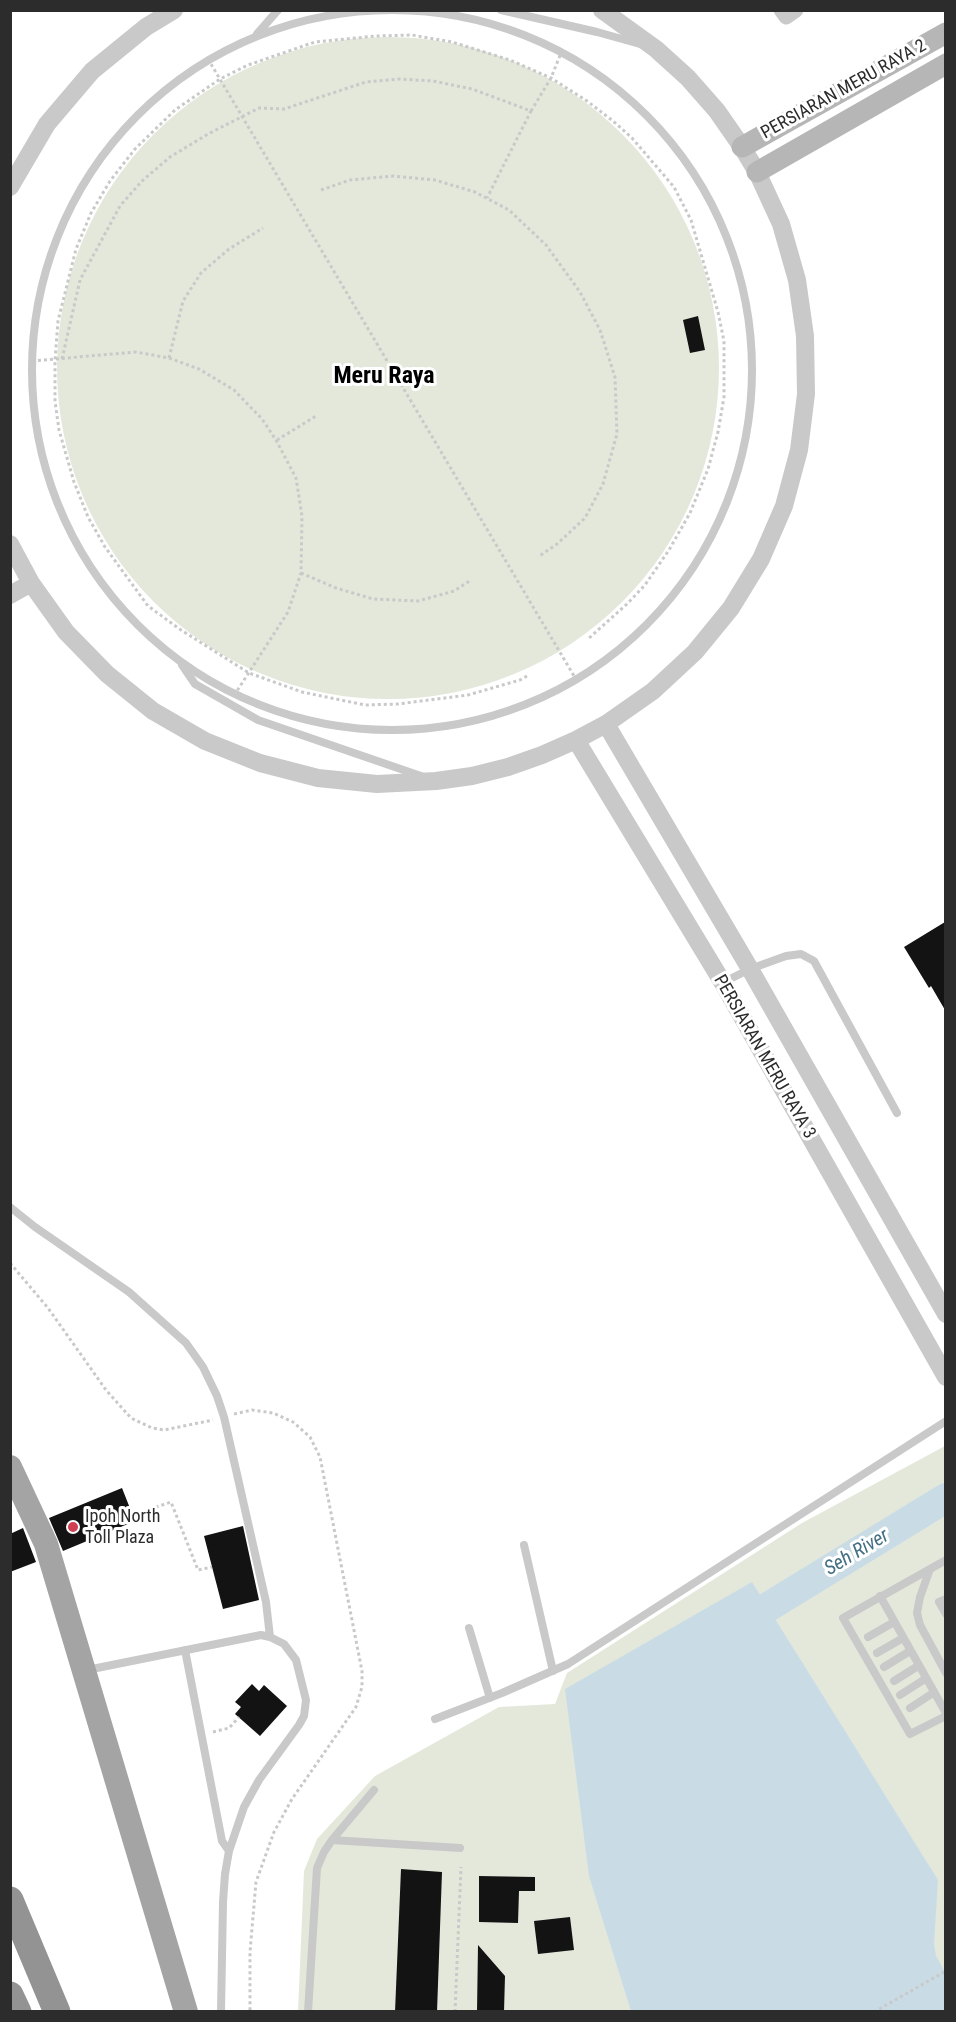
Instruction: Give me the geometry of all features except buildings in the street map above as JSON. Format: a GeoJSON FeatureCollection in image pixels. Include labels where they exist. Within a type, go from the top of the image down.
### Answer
{"type":"FeatureCollection","features":[{"type":"Feature","properties":{"kind":"highway"},"geometry":{"type":"LineString","coordinates":[[10,1900],[57,2012]]}},
{"type":"Feature","properties":{"kind":"highway"},"geometry":{"type":"LineString","coordinates":[[10,1995],[18,2012]]}},
{"type":"Feature","properties":{"kind":"main road","name":"PERSIARAN MERU RAYA 2"},"geometry":{"type":"LineString","coordinates":[[742,147],[945,33]]}},
{"type":"Feature","properties":{"kind":"main road","name":"PERSIARAN MERU RAYA 2"},"geometry":{"type":"LineString","coordinates":[[757,172],[945,64]]}},
{"type":"Feature","properties":{"kind":"main road"},"geometry":{"type":"LineString","coordinates":[[10,1467],[46,1544],[186,2012]]}},
{"type":"Feature","properties":{"kind":"street"},"geometry":{"type":"LineString","coordinates":[[10,187],[47,124],[92,71],[146,19],[174,10]]}},
{"type":"Feature","properties":{"kind":"street"},"geometry":{"type":"LineString","coordinates":[[10,544],[15,566],[31,583],[66,632],[107,674],[153,711],[205,741],[260,763],[318,778],[377,784],[436,781],[472,776],[508,767],[576,741],[606,724],[653,691],[695,652],[731,608],[761,559],[784,506],[799,450],[806,394],[805,336],[797,280],[781,224],[757,172],[742,147],[717,111],[688,78],[656,49],[602,10]]}},
{"type":"Feature","properties":{"kind":"street"},"geometry":{"type":"LineString","coordinates":[[781,10],[786,16],[796,10]]}},
{"type":"Feature","properties":{"kind":"street"},"geometry":{"type":"LineString","coordinates":[[10,595],[31,583]]}},
{"type":"Feature","properties":{"kind":"street","name":"PERSIARAN MERU RAYA 3"},"geometry":{"type":"LineString","coordinates":[[606,724],[750,969],[945,1314]]}},
{"type":"Feature","properties":{"kind":"street","name":"PERSIARAN MERU RAYA 3"},"geometry":{"type":"LineString","coordinates":[[576,741],[723,983],[945,1377]]}},
{"type":"Feature","properties":{"kind":"lane"},"geometry":{"type":"LineString","coordinates":[[256,35],[278,10]]}},
{"type":"Feature","properties":{"kind":"lane"},"geometry":{"type":"LineString","coordinates":[[501,10],[597,32],[656,49]]}},
{"type":"Feature","properties":{"kind":"lane"},"geometry":{"type":"LineString","coordinates":[[179,661],[234,694],[310,721],[402,731],[493,717],[577,681],[648,627],[703,556],[739,474],[754,386],[746,297],[717,212],[667,137],[600,76],[561,53],[521,34],[433,12],[344,13],[256,35],[208,59],[137,113],[82,183],[45,264],[32,362],[37,440],[66,525],[114,600],[179,661],[195,684],[258,720],[436,781]]}},
{"type":"Feature","properties":{"kind":"lane"},"geometry":{"type":"LineString","coordinates":[[723,983],[750,969],[786,956],[801,954],[814,961],[897,1113]]}},
{"type":"Feature","properties":{"kind":"lane"},"geometry":{"type":"LineString","coordinates":[[10,1207],[129,1293],[186,1343],[203,1367],[224,1417],[266,1602],[270,1636]]}},
{"type":"Feature","properties":{"kind":"lane"},"geometry":{"type":"LineString","coordinates":[[435,1719],[568,1664],[945,1421]]}},
{"type":"Feature","properties":{"kind":"lane"},"geometry":{"type":"LineString","coordinates":[[524,1545],[553,1671]]}},
{"type":"Feature","properties":{"kind":"lane"},"geometry":{"type":"LineString","coordinates":[[880,1596],[945,1715],[910,1734],[843,1618],[880,1596],[945,1560]]}},
{"type":"Feature","properties":{"kind":"lane"},"geometry":{"type":"LineString","coordinates":[[930,1569],[917,1613],[920,1625],[945,1672]]}},
{"type":"Feature","properties":{"kind":"lane"},"geometry":{"type":"LineString","coordinates":[[945,1599],[939,1602],[945,1614]]}},
{"type":"Feature","properties":{"kind":"lane"},"geometry":{"type":"LineString","coordinates":[[868,1637],[894,1622]]}},
{"type":"Feature","properties":{"kind":"lane"},"geometry":{"type":"LineString","coordinates":[[469,1628],[490,1698]]}},
{"type":"Feature","properties":{"kind":"lane"},"geometry":{"type":"LineString","coordinates":[[83,1671],[255,1636],[270,1636],[284,1644],[296,1660],[306,1700],[305,1708],[299,1725],[259,1780],[244,1807],[229,1851],[223,1902],[222,2012]]}},
{"type":"Feature","properties":{"kind":"lane"},"geometry":{"type":"LineString","coordinates":[[877,1653],[903,1638]]}},
{"type":"Feature","properties":{"kind":"lane"},"geometry":{"type":"LineString","coordinates":[[185,1650],[222,1841],[229,1851]]}},
{"type":"Feature","properties":{"kind":"lane"},"geometry":{"type":"LineString","coordinates":[[884,1668],[910,1652]]}},
{"type":"Feature","properties":{"kind":"lane"},"geometry":{"type":"LineString","coordinates":[[894,1681],[918,1666]]}},
{"type":"Feature","properties":{"kind":"lane"},"geometry":{"type":"LineString","coordinates":[[900,1695],[926,1679]]}},
{"type":"Feature","properties":{"kind":"lane"},"geometry":{"type":"LineString","coordinates":[[910,1708],[933,1694]]}},
{"type":"Feature","properties":{"kind":"lane"},"geometry":{"type":"LineString","coordinates":[[308,2012],[317,1868],[332,1840],[374,1790]]}},
{"type":"Feature","properties":{"kind":"lane"},"geometry":{"type":"LineString","coordinates":[[332,1840],[460,1848]]}},
{"type":"Feature","properties":{"kind":"path"},"geometry":{"type":"LineString","coordinates":[[527,676],[468,695],[398,704],[365,705],[302,692],[249,673],[148,606],[105,547],[88,517],[74,482],[59,430],[55,401],[58,321],[76,249],[91,213],[110,181],[135,149],[175,110],[220,80],[248,64],[315,42],[412,35],[452,42],[510,60],[551,78],[613,121],[674,187],[691,220],[718,312],[723,341],[724,397],[718,432],[708,469],[690,513],[669,550],[645,585],[587,640]]}},
{"type":"Feature","properties":{"kind":"path"},"geometry":{"type":"LineString","coordinates":[[487,198],[531,111],[551,78],[561,53]]}},
{"type":"Feature","properties":{"kind":"path"},"geometry":{"type":"LineString","coordinates":[[208,59],[577,681]]}},
{"type":"Feature","properties":{"kind":"path"},"geometry":{"type":"LineString","coordinates":[[62,359],[80,280],[120,206],[142,181],[170,157],[242,116],[259,108],[284,109],[366,82],[399,79],[433,81],[472,89],[531,111]]}},
{"type":"Feature","properties":{"kind":"path"},"geometry":{"type":"LineString","coordinates":[[321,190],[350,180],[393,176],[435,180],[475,192],[509,210],[546,245],[580,292],[600,330],[615,377],[617,434],[603,484],[585,518],[557,544],[538,557]]}},
{"type":"Feature","properties":{"kind":"path"},"geometry":{"type":"LineString","coordinates":[[169,358],[183,301],[201,273],[230,249],[263,228]]}},
{"type":"Feature","properties":{"kind":"path"},"geometry":{"type":"LineString","coordinates":[[32,362],[136,352],[169,358],[199,369],[234,390],[262,419],[276,440],[296,478],[302,516],[301,573],[288,612],[234,694]]}},
{"type":"Feature","properties":{"kind":"path"},"geometry":{"type":"LineString","coordinates":[[276,440],[316,416]]}},
{"type":"Feature","properties":{"kind":"path"},"geometry":{"type":"LineString","coordinates":[[301,573],[336,588],[373,599],[418,601],[454,591],[471,580]]}},
{"type":"Feature","properties":{"kind":"path"},"geometry":{"type":"LineString","coordinates":[[10,1263],[48,1308],[106,1390],[131,1418],[141,1425],[164,1430],[196,1425],[252,1410],[273,1413],[293,1422],[310,1437],[320,1457],[362,1671],[362,1687],[356,1707],[292,1799],[274,1832],[256,1882],[250,1952],[250,2012]]}},
{"type":"Feature","properties":{"kind":"path"},"geometry":{"type":"LineString","coordinates":[[133,1515],[171,1502],[198,1570],[212,1567]]}},
{"type":"Feature","properties":{"kind":"path"},"geometry":{"type":"LineString","coordinates":[[202,1736],[229,1728],[239,1717]]}},
{"type":"Feature","properties":{"kind":"path"},"geometry":{"type":"LineString","coordinates":[[455,2012],[460,1867]]}},
{"type":"Feature","properties":{"kind":"path"},"geometry":{"type":"LineString","coordinates":[[874,2012],[945,1971]]}},
{"type":"Feature","properties":{"kind":"shaded area"},"geometry":{"type":"Polygon","coordinates":[[[388,37],[453,44],[515,62],[572,93],[622,134],[663,184],[694,241],[712,303],[719,368],[712,433],[694,495],[663,552],[622,602],[572,643],[515,674],[453,692],[388,699],[323,692],[261,674],[204,643],[154,602],[113,552],[82,495],[64,433],[57,368],[64,303],[82,241],[113,184],[154,134],[204,93],[261,62],[323,44],[388,37]]]}},
{"type":"Feature","properties":{"kind":"shaded area"},"geometry":{"type":"Polygon","coordinates":[[[945,1446],[945,2011],[298,2012],[304,1871],[317,1839],[375,1776],[499,1707],[555,1704],[567,1673],[802,1523],[945,1446]]]}},
{"type":"Feature","properties":{"kind":"water"},"geometry":{"type":"Polygon","coordinates":[[[752,1582],[938,1880],[934,1944],[936,1956],[945,1972],[945,2011],[631,2011],[589,1876],[565,1689],[752,1582]]]}},
{"type":"Feature","properties":{"kind":"waterway","name":"Seh River"},"geometry":{"type":"LineString","coordinates":[[768,1607],[946,1498]]}},
{"type":"Feature","properties":{"kind":"place","name":"Ipoh North Toll Plaza"},"geometry":{"type":"Point","coordinates":[73,1527]}},
{"type":"Feature","properties":{"kind":"district","name":"Meru Raya"},"geometry":{"type":"Point","coordinates":[384,377]}}]}
